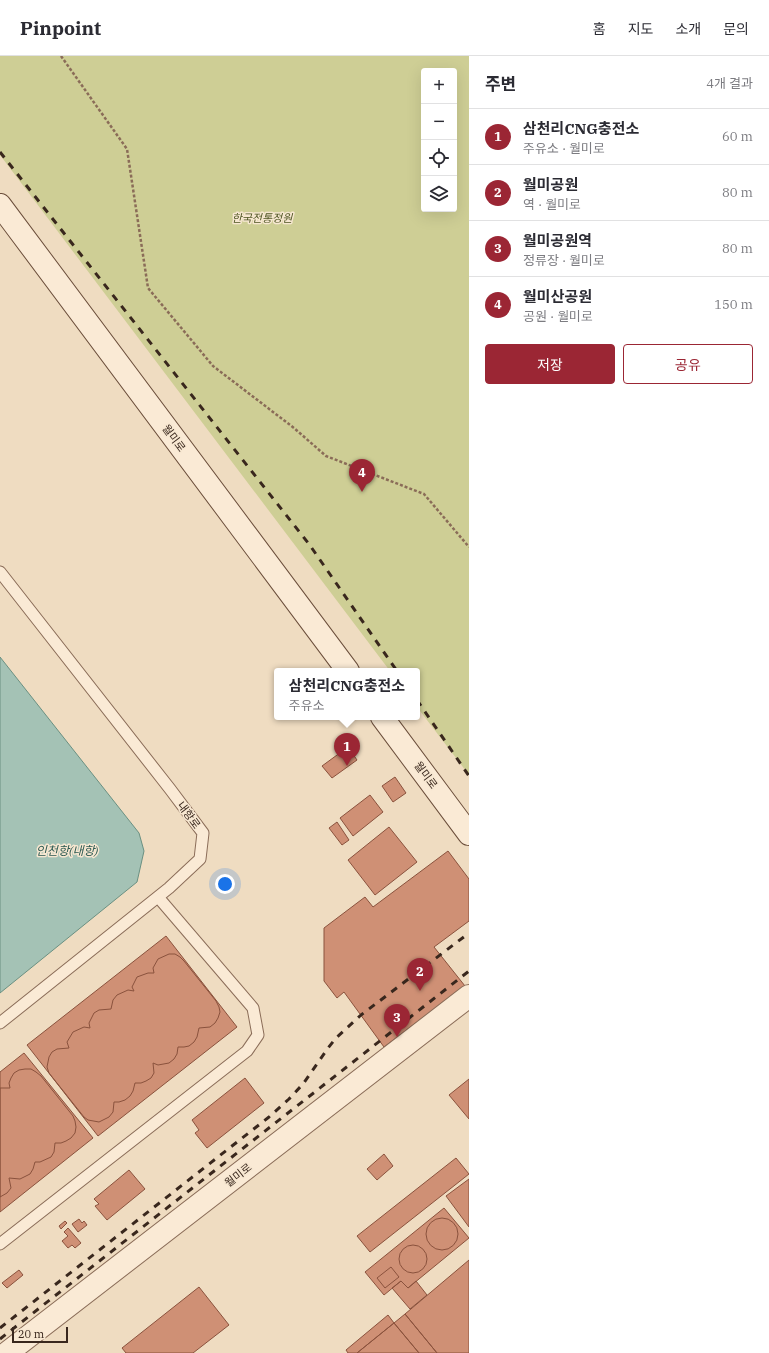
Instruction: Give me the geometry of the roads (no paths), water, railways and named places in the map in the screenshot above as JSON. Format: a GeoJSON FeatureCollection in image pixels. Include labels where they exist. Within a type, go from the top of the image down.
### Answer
{"type":"FeatureCollection","features":[{"type":"Feature","properties":{"kind":"main road","name":"월미로"},"geometry":{"type":"LineString","coordinates":[[0,205],[346,668]]}},
{"type":"Feature","properties":{"kind":"main road","name":"월미로"},"geometry":{"type":"LineString","coordinates":[[384,720],[469,834]]}},
{"type":"Feature","properties":{"kind":"main road","name":"월미로"},"geometry":{"type":"LineString","coordinates":[[7,1353],[469,996]]}},
{"type":"Feature","properties":{"kind":"lane","name":"내항로"},"geometry":{"type":"LineString","coordinates":[[0,572],[203,833],[200,859],[158,897],[0,1023]]}},
{"type":"Feature","properties":{"kind":"lane"},"geometry":{"type":"LineString","coordinates":[[0,1244],[247,1051],[258,1036],[253,1008],[158,897]]}},
{"type":"Feature","properties":{"kind":"water","name":"인천항(내항)"},"geometry":{"type":"Polygon","coordinates":[[[0,657],[139,833],[144,851],[137,882],[0,993],[0,657]]]}},
{"type":"Feature","properties":{"kind":"railway"},"geometry":{"type":"LineString","coordinates":[[0,152],[309,544],[395,668]]}},
{"type":"Feature","properties":{"kind":"railway"},"geometry":{"type":"LineString","coordinates":[[420,704],[469,776]]}},
{"type":"Feature","properties":{"kind":"railway"},"geometry":{"type":"LineString","coordinates":[[0,1328],[269,1117],[303,1084],[336,1038],[361,1015],[469,933]]}},
{"type":"Feature","properties":{"kind":"railway"},"geometry":{"type":"LineString","coordinates":[[0,1339],[469,971]]}},
{"type":"Feature","properties":{"kind":"place","name":"월미산공원"},"geometry":{"type":"Point","coordinates":[362,492]}},
{"type":"Feature","properties":{"kind":"place","name":"삼천리CNG충전소"},"geometry":{"type":"Point","coordinates":[347,766]}},
{"type":"Feature","properties":{"kind":"place","name":"월미공원"},"geometry":{"type":"Point","coordinates":[420,991]}},
{"type":"Feature","properties":{"kind":"place","name":"월미공원역"},"geometry":{"type":"Point","coordinates":[397,1037]}},
{"type":"Feature","properties":{"kind":"park label","name":"한국전통정원"},"geometry":{"type":"Point","coordinates":[262,218]}}]}
